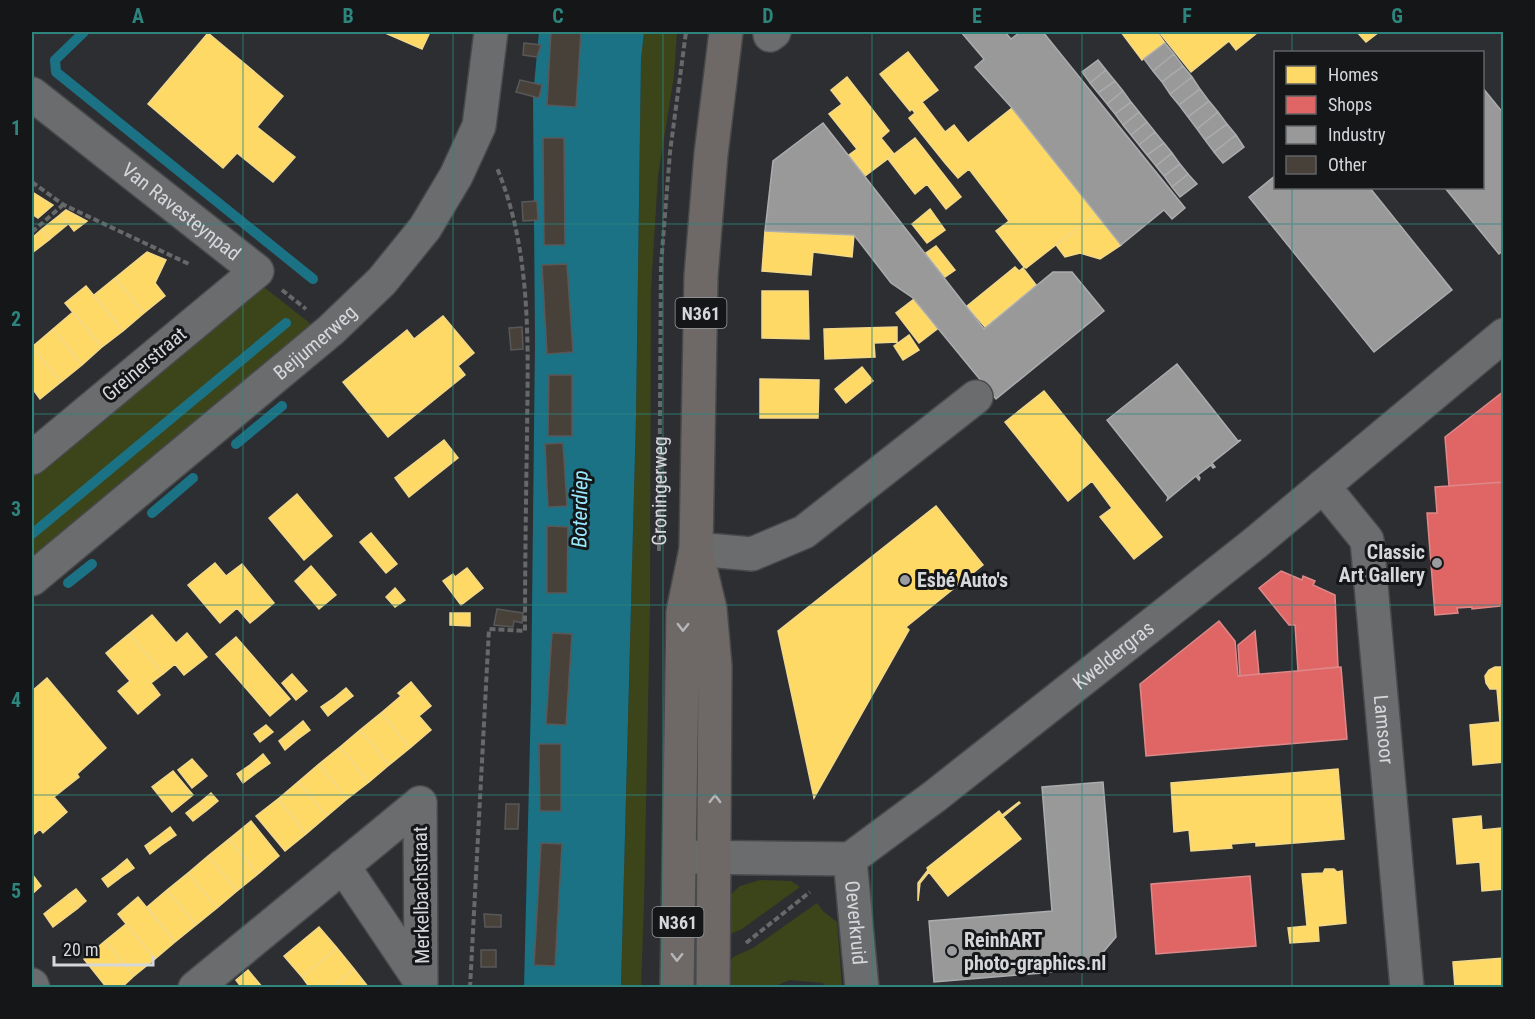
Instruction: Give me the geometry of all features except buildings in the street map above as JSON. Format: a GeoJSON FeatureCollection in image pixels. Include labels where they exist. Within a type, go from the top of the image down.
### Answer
{"type":"FeatureCollection","features":[{"type":"Feature","properties":{"kind":"main road","name":"Groningerweg"},"geometry":{"type":"LineString","coordinates":[[677,987],[683,612],[696,549],[701,276],[711,154],[726,32]]}},
{"type":"Feature","properties":{"kind":"main road","name":"Groningerweg"},"geometry":{"type":"LineString","coordinates":[[696,549],[710,609],[715,666],[713,987]]}},
{"type":"Feature","properties":{"kind":"street","name":"Beijumerweg"},"geometry":{"type":"LineString","coordinates":[[32,579],[331,330],[382,281],[425,228],[456,176],[479,126],[491,32]]}},
{"type":"Feature","properties":{"kind":"street","name":"Van Ravesteynpad"},"geometry":{"type":"LineString","coordinates":[[32,94],[248,279]]}},
{"type":"Feature","properties":{"kind":"street","name":"Greinerstraat"},"geometry":{"type":"LineString","coordinates":[[32,458],[248,279]]}},
{"type":"Feature","properties":{"kind":"street","name":"Kweldergras"},"geometry":{"type":"LineString","coordinates":[[850,859],[944,789],[1254,544],[1503,335]]}},
{"type":"Feature","properties":{"kind":"street"},"geometry":{"type":"LineString","coordinates":[[696,549],[752,554],[804,532],[976,397]]}},
{"type":"Feature","properties":{"kind":"street","name":"Lamsoor"},"geometry":{"type":"LineString","coordinates":[[1323,486],[1367,540],[1407,987]]}},
{"type":"Feature","properties":{"kind":"street","name":"Merkelbachstraat"},"geometry":{"type":"LineString","coordinates":[[195,987],[420,803],[422,982],[344,866]]}},
{"type":"Feature","properties":{"kind":"street"},"geometry":{"type":"LineString","coordinates":[[678,857],[850,859]]}},
{"type":"Feature","properties":{"kind":"street","name":"Oeverkruid"},"geometry":{"type":"LineString","coordinates":[[850,859],[862,987]]}},
{"type":"Feature","properties":{"kind":"path","name":"Groningerweg"},"geometry":{"type":"LineString","coordinates":[[659,558],[662,265],[670,152],[686,32]]}},
{"type":"Feature","properties":{"kind":"path"},"geometry":{"type":"LineString","coordinates":[[470,987],[489,629],[525,631],[528,358],[523,261],[509,196],[479,126]]}},
{"type":"Feature","properties":{"kind":"path"},"geometry":{"type":"LineString","coordinates":[[32,182],[64,205],[248,279]]}},
{"type":"Feature","properties":{"kind":"path"},"geometry":{"type":"LineString","coordinates":[[32,232],[64,205]]}},
{"type":"Feature","properties":{"kind":"path","name":"Van Ravesteynpad"},"geometry":{"type":"LineString","coordinates":[[248,279],[296,300],[331,330]]}},
{"type":"Feature","properties":{"kind":"path"},"geometry":{"type":"LineString","coordinates":[[714,950],[727,950],[747,943],[850,859]]}},
{"type":"Feature","properties":{"kind":"green space"},"geometry":{"type":"Polygon","coordinates":[[[644,32],[677,32],[674,76],[658,176],[651,290],[650,608],[641,987],[621,988],[636,416],[641,59],[644,32]]]}},
{"type":"Feature","properties":{"kind":"green space"},"geometry":{"type":"Polygon","coordinates":[[[260,284],[311,324],[32,557],[32,475],[260,284]]]}},
{"type":"Feature","properties":{"kind":"green space"},"geometry":{"type":"Polygon","coordinates":[[[760,880],[791,881],[800,887],[742,929],[729,935],[729,896],[740,886],[760,880]]]}},
{"type":"Feature","properties":{"kind":"green space"},"geometry":{"type":"Polygon","coordinates":[[[817,903],[837,922],[842,987],[824,987],[823,983],[790,980],[773,987],[722,988],[723,966],[817,903]]]}},
{"type":"Feature","properties":{"kind":"water","name":"Boterdiep"},"geometry":{"type":"Polygon","coordinates":[[[539,32],[644,32],[641,59],[636,416],[621,987],[524,988],[531,699],[535,341],[533,96],[539,32]]]}},
{"type":"Feature","properties":{"kind":"waterway"},"geometry":{"type":"LineString","coordinates":[[84,32],[55,60],[56,72],[313,279]]}},
{"type":"Feature","properties":{"kind":"waterway"},"geometry":{"type":"LineString","coordinates":[[32,534],[286,323]]}},
{"type":"Feature","properties":{"kind":"waterway"},"geometry":{"type":"LineString","coordinates":[[236,444],[282,406]]}},
{"type":"Feature","properties":{"kind":"waterway"},"geometry":{"type":"LineString","coordinates":[[152,513],[193,478]]}},
{"type":"Feature","properties":{"kind":"waterway"},"geometry":{"type":"LineString","coordinates":[[68,583],[92,564]]}},
{"type":"Feature","properties":{"kind":"place","name":"Classic Art Gallery"},"geometry":{"type":"Point","coordinates":[1437,563]}},
{"type":"Feature","properties":{"kind":"place","name":"Esbé Auto's"},"geometry":{"type":"Point","coordinates":[905,580]}},
{"type":"Feature","properties":{"kind":"place","name":"ReinhART photo-graphics.nl"},"geometry":{"type":"Point","coordinates":[952,951]}}]}
